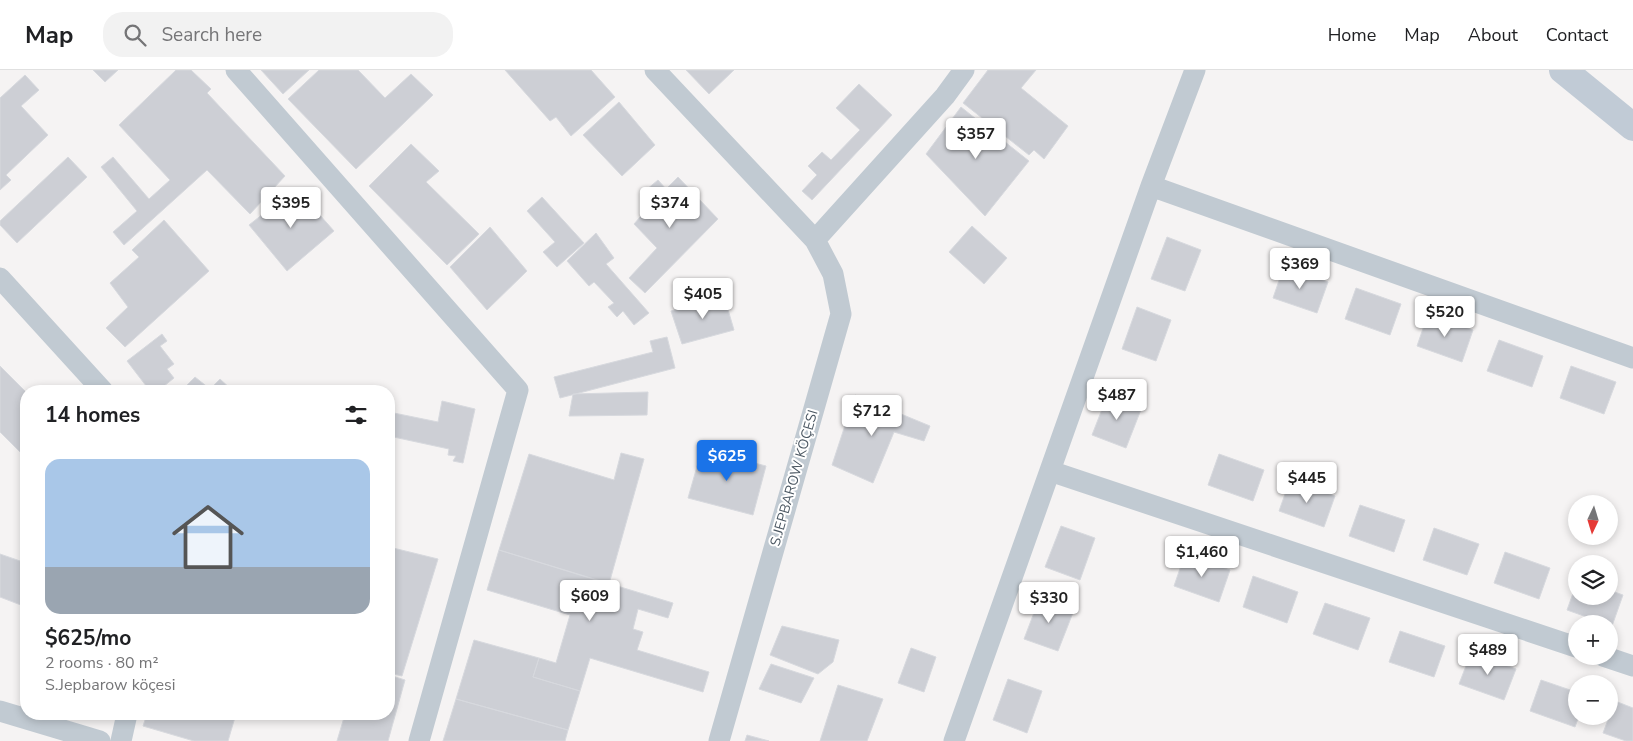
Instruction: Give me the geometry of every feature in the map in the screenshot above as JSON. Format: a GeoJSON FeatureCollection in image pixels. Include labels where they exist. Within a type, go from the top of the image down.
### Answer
{"type":"FeatureCollection","features":[{"type":"Feature","properties":{"kind":"street"},"geometry":{"type":"LineString","coordinates":[[236,70],[518,390],[419,741]]}},
{"type":"Feature","properties":{"kind":"street","name":"S.JEPBAROW KÖÇESI"},"geometry":{"type":"LineString","coordinates":[[656,70],[815,240],[833,274],[841,314],[719,741]]}},
{"type":"Feature","properties":{"kind":"street"},"geometry":{"type":"LineString","coordinates":[[815,240],[945,96],[964,70]]}},
{"type":"Feature","properties":{"kind":"street"},"geometry":{"type":"LineString","coordinates":[[954,741],[1151,186],[1195,70]]}},
{"type":"Feature","properties":{"kind":"street"},"geometry":{"type":"LineString","coordinates":[[1563,70],[1633,127]]}},
{"type":"Feature","properties":{"kind":"street"},"geometry":{"type":"LineString","coordinates":[[1151,186],[1633,358]]}},
{"type":"Feature","properties":{"kind":"street"},"geometry":{"type":"LineString","coordinates":[[0,278],[98,385]]}},
{"type":"Feature","properties":{"kind":"street"},"geometry":{"type":"LineString","coordinates":[[1050,471],[1568,644]]}},
{"type":"Feature","properties":{"kind":"street"},"geometry":{"type":"LineString","coordinates":[[1618,661],[1633,666]]}},
{"type":"Feature","properties":{"kind":"street"},"geometry":{"type":"LineString","coordinates":[[0,711],[20,717]]}},
{"type":"Feature","properties":{"kind":"street"},"geometry":{"type":"LineString","coordinates":[[30,720],[100,741]]}},
{"type":"Feature","properties":{"kind":"street"},"geometry":{"type":"LineString","coordinates":[[121,741],[126,720]]}},
{"type":"Feature","properties":{"kind":"building"},"geometry":{"type":"Polygon","coordinates":[[[93,70],[118,70],[105,82],[93,70]]]}},
{"type":"Feature","properties":{"kind":"building"},"geometry":{"type":"Polygon","coordinates":[[[176,70],[191,70],[211,89],[207,93],[285,176],[250,214],[207,170],[124,245],[113,232],[137,211],[101,167],[113,157],[149,199],[170,180],[119,125],[176,70]]]}},
{"type":"Feature","properties":{"kind":"building"},"geometry":{"type":"Polygon","coordinates":[[[261,70],[309,70],[283,94],[261,70]]]}},
{"type":"Feature","properties":{"kind":"building"},"geometry":{"type":"Polygon","coordinates":[[[319,70],[358,70],[385,98],[411,74],[433,95],[356,169],[288,99],[319,70]]]}},
{"type":"Feature","properties":{"kind":"building"},"geometry":{"type":"Polygon","coordinates":[[[505,70],[591,70],[615,97],[571,136],[556,117],[550,121],[505,70]]]}},
{"type":"Feature","properties":{"kind":"building"},"geometry":{"type":"Polygon","coordinates":[[[686,70],[734,70],[709,94],[686,70]]]}},
{"type":"Feature","properties":{"kind":"building"},"geometry":{"type":"Polygon","coordinates":[[[988,70],[1036,70],[1021,88],[1068,126],[1044,159],[1034,150],[1029,155],[963,103],[988,70]]]}},
{"type":"Feature","properties":{"kind":"building"},"geometry":{"type":"Polygon","coordinates":[[[25,75],[39,90],[21,106],[48,135],[6,175],[11,180],[0,190],[0,98],[25,75]]]}},
{"type":"Feature","properties":{"kind":"building"},"geometry":{"type":"Polygon","coordinates":[[[859,84],[892,115],[812,200],[802,191],[817,175],[808,166],[822,152],[831,160],[860,130],[836,108],[859,84]]]}},
{"type":"Feature","properties":{"kind":"building"},"geometry":{"type":"Polygon","coordinates":[[[619,102],[655,145],[622,176],[583,135],[619,102]]]}},
{"type":"Feature","properties":{"kind":"building"},"geometry":{"type":"Polygon","coordinates":[[[961,107],[1029,161],[985,216],[926,154],[961,107]]]}},
{"type":"Feature","properties":{"kind":"building"},"geometry":{"type":"Polygon","coordinates":[[[411,144],[439,171],[426,182],[479,234],[447,265],[369,186],[411,144]]]}},
{"type":"Feature","properties":{"kind":"building"},"geometry":{"type":"Polygon","coordinates":[[[68,157],[87,177],[17,243],[0,225],[0,221],[68,157]]]}},
{"type":"Feature","properties":{"kind":"building"},"geometry":{"type":"Polygon","coordinates":[[[678,177],[718,219],[645,293],[629,278],[657,248],[634,224],[654,201],[646,190],[658,180],[666,189],[678,177]]]}},
{"type":"Feature","properties":{"kind":"building"},"geometry":{"type":"Polygon","coordinates":[[[296,188],[334,231],[287,271],[249,225],[296,188]]]}},
{"type":"Feature","properties":{"kind":"building"},"geometry":{"type":"Polygon","coordinates":[[[542,197],[584,243],[557,267],[543,252],[555,242],[527,211],[542,197]]]}},
{"type":"Feature","properties":{"kind":"building"},"geometry":{"type":"Polygon","coordinates":[[[164,220],[209,271],[125,347],[106,328],[128,307],[110,283],[139,257],[132,250],[164,220]]]}},
{"type":"Feature","properties":{"kind":"building"},"geometry":{"type":"Polygon","coordinates":[[[972,226],[1007,258],[984,284],[949,252],[972,226]]]}},
{"type":"Feature","properties":{"kind":"building"},"geometry":{"type":"Polygon","coordinates":[[[490,227],[527,271],[487,310],[450,267],[490,227]]]}},
{"type":"Feature","properties":{"kind":"building"},"geometry":{"type":"Polygon","coordinates":[[[596,233],[614,258],[606,264],[649,313],[634,325],[623,311],[617,317],[608,307],[614,303],[594,282],[589,286],[567,261],[596,233]]]}},
{"type":"Feature","properties":{"kind":"building"},"geometry":{"type":"Polygon","coordinates":[[[1167,237],[1201,250],[1185,291],[1151,279],[1167,237]]]}},
{"type":"Feature","properties":{"kind":"building"},"geometry":{"type":"Polygon","coordinates":[[[1284,266],[1328,282],[1317,313],[1273,298],[1284,266]]]}},
{"type":"Feature","properties":{"kind":"building"},"geometry":{"type":"Polygon","coordinates":[[[1356,288],[1401,304],[1390,335],[1345,319],[1356,288]]]}},
{"type":"Feature","properties":{"kind":"building"},"geometry":{"type":"Polygon","coordinates":[[[724,296],[734,330],[682,344],[671,311],[724,296]]]}},
{"type":"Feature","properties":{"kind":"building"},"geometry":{"type":"Polygon","coordinates":[[[1137,307],[1171,320],[1156,361],[1122,349],[1137,307]]]}},
{"type":"Feature","properties":{"kind":"building"},"geometry":{"type":"Polygon","coordinates":[[[1428,314],[1473,330],[1462,362],[1417,346],[1428,314]]]}},
{"type":"Feature","properties":{"kind":"building"},"geometry":{"type":"Polygon","coordinates":[[[162,334],[167,341],[160,346],[174,364],[167,369],[174,378],[165,385],[145,385],[127,361],[162,334]]]}},
{"type":"Feature","properties":{"kind":"building"},"geometry":{"type":"Polygon","coordinates":[[[667,337],[675,368],[560,398],[554,377],[653,352],[650,341],[667,337]]]}},
{"type":"Feature","properties":{"kind":"building"},"geometry":{"type":"Polygon","coordinates":[[[1499,340],[1543,356],[1532,387],[1487,371],[1499,340]]]}},
{"type":"Feature","properties":{"kind":"building"},"geometry":{"type":"Polygon","coordinates":[[[0,366],[20,386],[20,452],[0,432],[0,366]]]}},
{"type":"Feature","properties":{"kind":"building"},"geometry":{"type":"Polygon","coordinates":[[[1571,366],[1616,382],[1604,414],[1560,398],[1571,366]]]}},
{"type":"Feature","properties":{"kind":"building"},"geometry":{"type":"Polygon","coordinates":[[[195,377],[205,385],[187,385],[195,377]]]}},
{"type":"Feature","properties":{"kind":"building"},"geometry":{"type":"Polygon","coordinates":[[[220,379],[226,385],[214,385],[220,379]]]}},
{"type":"Feature","properties":{"kind":"building"},"geometry":{"type":"Polygon","coordinates":[[[648,392],[647,415],[569,416],[573,394],[648,392]]]}},
{"type":"Feature","properties":{"kind":"building"},"geometry":{"type":"Polygon","coordinates":[[[1108,394],[1142,407],[1126,448],[1092,435],[1108,394]]]}},
{"type":"Feature","properties":{"kind":"building"},"geometry":{"type":"Polygon","coordinates":[[[855,395],[930,426],[924,441],[894,432],[873,483],[832,465],[855,395]]]}},
{"type":"Feature","properties":{"kind":"building"},"geometry":{"type":"Polygon","coordinates":[[[442,401],[475,409],[463,463],[453,461],[456,456],[448,455],[449,449],[395,437],[395,413],[438,422],[442,401]]]}},
{"type":"Feature","properties":{"kind":"building"},"geometry":{"type":"Polygon","coordinates":[[[702,449],[766,466],[753,515],[688,498],[702,449]]]}},
{"type":"Feature","properties":{"kind":"building"},"geometry":{"type":"Polygon","coordinates":[[[621,453],[644,459],[609,584],[499,550],[529,454],[614,480],[621,453]]]}},
{"type":"Feature","properties":{"kind":"building"},"geometry":{"type":"Polygon","coordinates":[[[1219,454],[1264,470],[1253,501],[1208,485],[1219,454]]]}},
{"type":"Feature","properties":{"kind":"building"},"geometry":{"type":"Polygon","coordinates":[[[1290,480],[1335,496],[1324,527],[1279,511],[1290,480]]]}},
{"type":"Feature","properties":{"kind":"building"},"geometry":{"type":"Polygon","coordinates":[[[1360,505],[1405,520],[1394,552],[1349,536],[1360,505]]]}},
{"type":"Feature","properties":{"kind":"building"},"geometry":{"type":"Polygon","coordinates":[[[1061,526],[1095,538],[1080,580],[1045,567],[1061,526]]]}},
{"type":"Feature","properties":{"kind":"building"},"geometry":{"type":"Polygon","coordinates":[[[1434,528],[1479,544],[1467,575],[1423,560],[1434,528]]]}},
{"type":"Feature","properties":{"kind":"building"},"geometry":{"type":"Polygon","coordinates":[[[395,548],[438,559],[402,676],[395,674],[395,548]]]}},
{"type":"Feature","properties":{"kind":"building"},"geometry":{"type":"Polygon","coordinates":[[[499,550],[673,603],[668,618],[638,609],[633,629],[643,632],[637,650],[709,672],[703,692],[590,658],[580,691],[533,677],[539,658],[556,663],[570,615],[487,590],[499,550]]]}},
{"type":"Feature","properties":{"kind":"building"},"geometry":{"type":"Polygon","coordinates":[[[1505,552],[1550,568],[1539,599],[1494,583],[1505,552]]]}},
{"type":"Feature","properties":{"kind":"building"},"geometry":{"type":"Polygon","coordinates":[[[0,554],[20,561],[20,605],[0,597],[0,554]]]}},
{"type":"Feature","properties":{"kind":"building"},"geometry":{"type":"Polygon","coordinates":[[[1185,554],[1230,570],[1219,602],[1174,586],[1185,554]]]}},
{"type":"Feature","properties":{"kind":"building"},"geometry":{"type":"Polygon","coordinates":[[[1253,576],[1298,592],[1287,623],[1243,607],[1253,576]]]}},
{"type":"Feature","properties":{"kind":"building"},"geometry":{"type":"Polygon","coordinates":[[[1618,593],[1623,595],[1616,615],[1581,615],[1567,610],[1569,605],[1618,605],[1618,593]]]}},
{"type":"Feature","properties":{"kind":"building"},"geometry":{"type":"Polygon","coordinates":[[[1040,597],[1074,610],[1058,651],[1024,639],[1040,597]]]}},
{"type":"Feature","properties":{"kind":"building"},"geometry":{"type":"Polygon","coordinates":[[[1325,603],[1370,618],[1358,650],[1313,634],[1325,603]]]}},
{"type":"Feature","properties":{"kind":"building"},"geometry":{"type":"Polygon","coordinates":[[[782,626],[839,640],[833,662],[818,674],[770,655],[782,626]]]}},
{"type":"Feature","properties":{"kind":"building"},"geometry":{"type":"Polygon","coordinates":[[[1400,631],[1445,646],[1434,677],[1389,662],[1400,631]]]}},
{"type":"Feature","properties":{"kind":"building"},"geometry":{"type":"Polygon","coordinates":[[[474,640],[539,658],[533,677],[580,691],[568,730],[456,699],[474,640]]]}},
{"type":"Feature","properties":{"kind":"building"},"geometry":{"type":"Polygon","coordinates":[[[911,648],[936,657],[924,692],[898,683],[911,648]]]}},
{"type":"Feature","properties":{"kind":"building"},"geometry":{"type":"Polygon","coordinates":[[[1471,653],[1516,669],[1504,700],[1459,684],[1471,653]]]}},
{"type":"Feature","properties":{"kind":"building"},"geometry":{"type":"Polygon","coordinates":[[[771,664],[814,678],[801,703],[759,689],[771,664]]]}},
{"type":"Feature","properties":{"kind":"building"},"geometry":{"type":"Polygon","coordinates":[[[395,677],[405,680],[395,716],[395,677]]]}},
{"type":"Feature","properties":{"kind":"building"},"geometry":{"type":"Polygon","coordinates":[[[1008,679],[1042,691],[1027,733],[993,720],[1008,679]]]}},
{"type":"Feature","properties":{"kind":"building"},"geometry":{"type":"Polygon","coordinates":[[[1541,680],[1568,689],[1568,725],[1530,711],[1541,680]]]}},
{"type":"Feature","properties":{"kind":"building"},"geometry":{"type":"Polygon","coordinates":[[[838,685],[883,699],[867,741],[820,741],[838,685]]]}},
{"type":"Feature","properties":{"kind":"building"},"geometry":{"type":"Polygon","coordinates":[[[456,699],[568,730],[565,741],[443,741],[456,699]]]}},
{"type":"Feature","properties":{"kind":"building"},"geometry":{"type":"Polygon","coordinates":[[[1618,702],[1633,708],[1633,741],[1626,741],[1603,733],[1606,725],[1618,725],[1618,702]]]}},
{"type":"Feature","properties":{"kind":"building"},"geometry":{"type":"Polygon","coordinates":[[[145,720],[234,720],[228,741],[194,741],[143,726],[145,720]]]}},
{"type":"Feature","properties":{"kind":"building"},"geometry":{"type":"Polygon","coordinates":[[[343,720],[394,720],[388,741],[337,741],[343,720]]]}},
{"type":"Feature","properties":{"kind":"building"},"geometry":{"type":"Polygon","coordinates":[[[747,735],[769,741],[745,741],[747,735]]]}}]}
